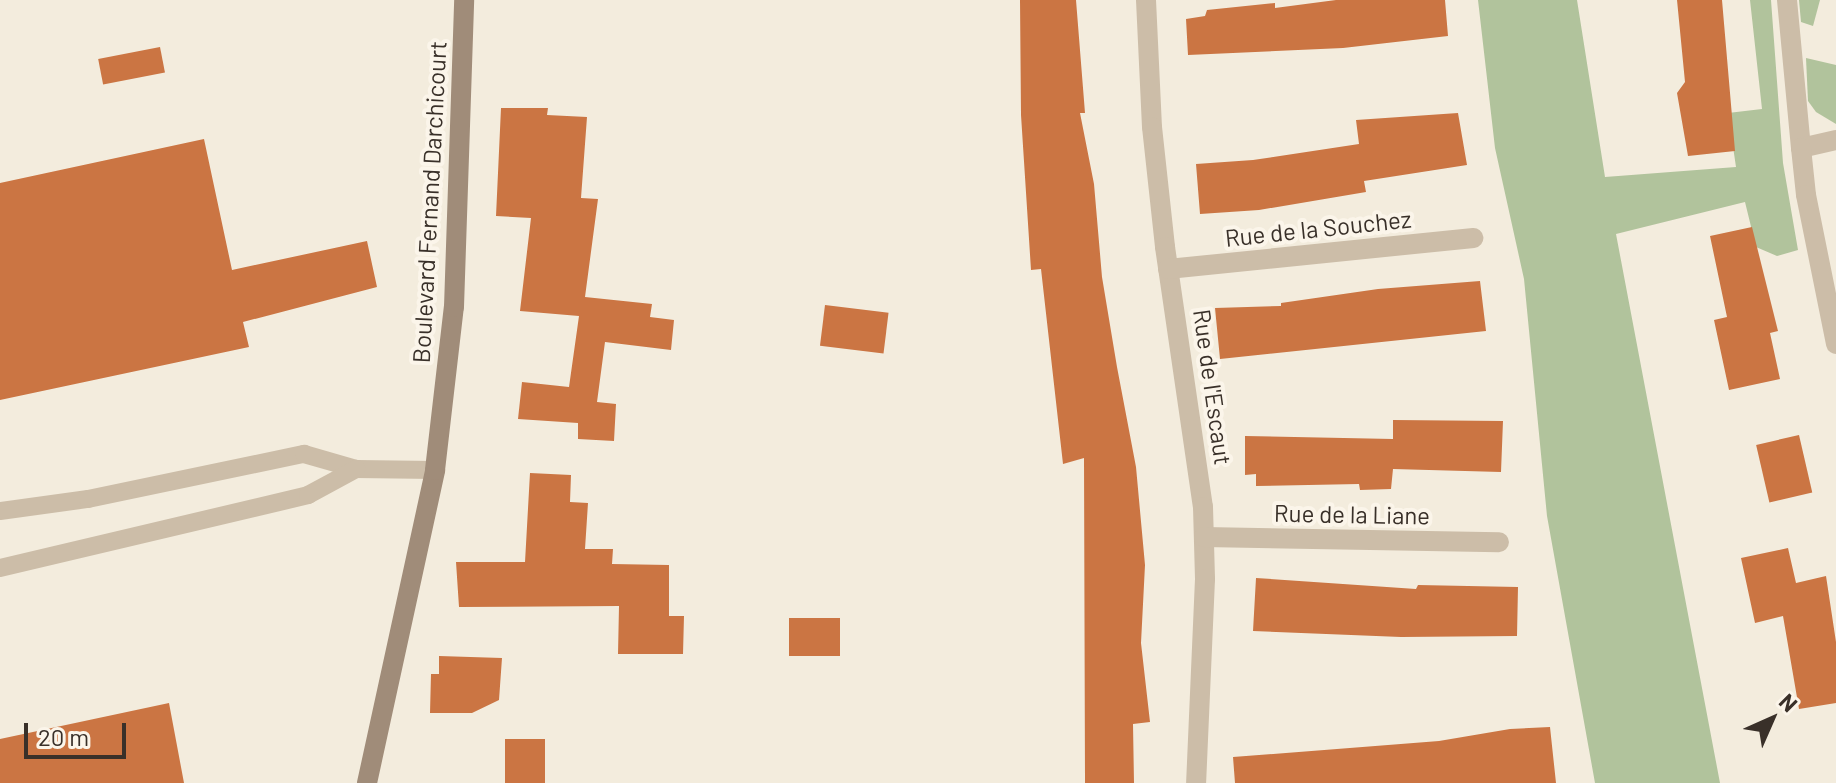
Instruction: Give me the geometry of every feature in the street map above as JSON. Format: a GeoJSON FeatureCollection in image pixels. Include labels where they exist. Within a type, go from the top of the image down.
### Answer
{"type":"FeatureCollection","features":[{"type":"Feature","properties":{"kind":"main road","name":"Boulevard Fernand Darchicourt"},"geometry":{"type":"LineString","coordinates":[[367,783],[435,470],[454,307],[464,0]]}},
{"type":"Feature","properties":{"kind":"street","name":"Rue de l'Escaut"},"geometry":{"type":"LineString","coordinates":[[1146,0],[1152,127],[1168,269],[1197,444],[1204,537],[1196,783]]}},
{"type":"Feature","properties":{"kind":"street"},"geometry":{"type":"LineString","coordinates":[[1787,0],[1806,195],[1836,344]]}},
{"type":"Feature","properties":{"kind":"street"},"geometry":{"type":"LineString","coordinates":[[1801,148],[1836,140]]}},
{"type":"Feature","properties":{"kind":"street","name":"Rue de la Souchez"},"geometry":{"type":"LineString","coordinates":[[1168,269],[1473,238]]}},
{"type":"Feature","properties":{"kind":"street","name":"Rue de la Liane"},"geometry":{"type":"LineString","coordinates":[[1204,537],[1499,542]]}},
{"type":"Feature","properties":{"kind":"lane"},"geometry":{"type":"LineString","coordinates":[[0,511],[88,499],[304,454],[356,469],[435,470]]}},
{"type":"Feature","properties":{"kind":"lane"},"geometry":{"type":"LineString","coordinates":[[0,568],[308,495],[356,469]]}},
{"type":"Feature","properties":{"kind":"green space"},"geometry":{"type":"Polygon","coordinates":[[[1478,0],[1577,0],[1605,177],[1736,167],[1728,113],[1762,109],[1750,0],[1771,0],[1783,163],[1798,250],[1777,256],[1756,247],[1745,202],[1616,234],[1720,783],[1595,783],[1547,516],[1524,279],[1495,148],[1478,0]]]}},
{"type":"Feature","properties":{"kind":"green space"},"geometry":{"type":"Polygon","coordinates":[[[1799,0],[1820,0],[1813,26],[1801,22],[1799,0]]]}},
{"type":"Feature","properties":{"kind":"green space"},"geometry":{"type":"Polygon","coordinates":[[[1806,58],[1836,65],[1836,124],[1816,112],[1808,101],[1806,58]]]}},
{"type":"Feature","properties":{"kind":"building"},"geometry":{"type":"Polygon","coordinates":[[[1020,0],[1076,0],[1085,113],[1080,113],[1094,184],[1102,277],[1136,467],[1145,565],[1141,643],[1150,722],[1133,724],[1134,783],[1085,783],[1084,458],[1063,464],[1041,269],[1031,270],[1021,115],[1020,0]]]}},
{"type":"Feature","properties":{"kind":"building"},"geometry":{"type":"Polygon","coordinates":[[[1336,0],[1445,0],[1448,36],[1343,48],[1188,55],[1186,19],[1205,16],[1207,10],[1275,3],[1275,8],[1336,0]]]}},
{"type":"Feature","properties":{"kind":"building"},"geometry":{"type":"Polygon","coordinates":[[[1677,0],[1722,0],[1735,151],[1688,156],[1677,93],[1685,82],[1677,0]]]}},
{"type":"Feature","properties":{"kind":"building"},"geometry":{"type":"Polygon","coordinates":[[[160,47],[165,73],[103,85],[98,59],[160,47]]]}},
{"type":"Feature","properties":{"kind":"building"},"geometry":{"type":"Polygon","coordinates":[[[501,108],[548,108],[547,115],[587,117],[581,198],[598,199],[585,297],[652,304],[650,317],[674,320],[671,350],[605,342],[597,402],[616,404],[614,441],[578,439],[578,423],[518,419],[522,382],[569,387],[579,316],[520,311],[531,218],[496,216],[501,108]]]}},
{"type":"Feature","properties":{"kind":"building"},"geometry":{"type":"Polygon","coordinates":[[[1458,113],[1467,165],[1364,181],[1366,192],[1259,210],[1200,214],[1196,164],[1253,160],[1359,144],[1356,120],[1458,113]]]}},
{"type":"Feature","properties":{"kind":"building"},"geometry":{"type":"Polygon","coordinates":[[[204,139],[232,270],[367,241],[377,287],[243,322],[249,347],[0,400],[0,183],[204,139]]]}},
{"type":"Feature","properties":{"kind":"building"},"geometry":{"type":"Polygon","coordinates":[[[1752,227],[1778,331],[1770,333],[1780,379],[1729,390],[1714,320],[1727,317],[1710,236],[1752,227]]]}},
{"type":"Feature","properties":{"kind":"building"},"geometry":{"type":"Polygon","coordinates":[[[1480,281],[1486,331],[1220,359],[1215,308],[1281,306],[1281,303],[1378,289],[1480,281]]]}},
{"type":"Feature","properties":{"kind":"building"},"geometry":{"type":"Polygon","coordinates":[[[825,305],[889,313],[884,353],[820,346],[825,305]]]}},
{"type":"Feature","properties":{"kind":"building"},"geometry":{"type":"Polygon","coordinates":[[[1393,420],[1503,421],[1501,472],[1393,469],[1391,489],[1360,490],[1359,484],[1256,486],[1256,474],[1245,475],[1245,436],[1393,439],[1393,420]]]}},
{"type":"Feature","properties":{"kind":"building"},"geometry":{"type":"Polygon","coordinates":[[[1799,435],[1812,492],[1769,502],[1756,445],[1799,435]]]}},
{"type":"Feature","properties":{"kind":"building"},"geometry":{"type":"Polygon","coordinates":[[[530,473],[571,475],[570,502],[588,503],[585,549],[613,549],[612,564],[669,565],[669,616],[684,616],[683,654],[618,654],[619,606],[459,607],[456,562],[525,562],[530,473]]]}},
{"type":"Feature","properties":{"kind":"building"},"geometry":{"type":"Polygon","coordinates":[[[1788,548],[1796,583],[1826,576],[1836,642],[1836,703],[1799,709],[1783,616],[1755,623],[1741,558],[1788,548]]]}},
{"type":"Feature","properties":{"kind":"building"},"geometry":{"type":"Polygon","coordinates":[[[1256,578],[1416,589],[1418,585],[1518,587],[1517,636],[1401,637],[1253,631],[1256,578]]]}},
{"type":"Feature","properties":{"kind":"building"},"geometry":{"type":"Polygon","coordinates":[[[789,618],[840,618],[840,656],[789,656],[789,618]]]}},
{"type":"Feature","properties":{"kind":"building"},"geometry":{"type":"Polygon","coordinates":[[[439,656],[502,658],[499,700],[472,713],[430,713],[431,674],[439,674],[439,656]]]}},
{"type":"Feature","properties":{"kind":"building"},"geometry":{"type":"Polygon","coordinates":[[[169,703],[184,783],[0,783],[0,739],[169,703]]]}},
{"type":"Feature","properties":{"kind":"building"},"geometry":{"type":"Polygon","coordinates":[[[1550,727],[1556,783],[1235,783],[1233,757],[1439,741],[1510,729],[1550,727]]]}},
{"type":"Feature","properties":{"kind":"building"},"geometry":{"type":"Polygon","coordinates":[[[505,739],[545,739],[545,783],[505,783],[505,739]]]}}]}
